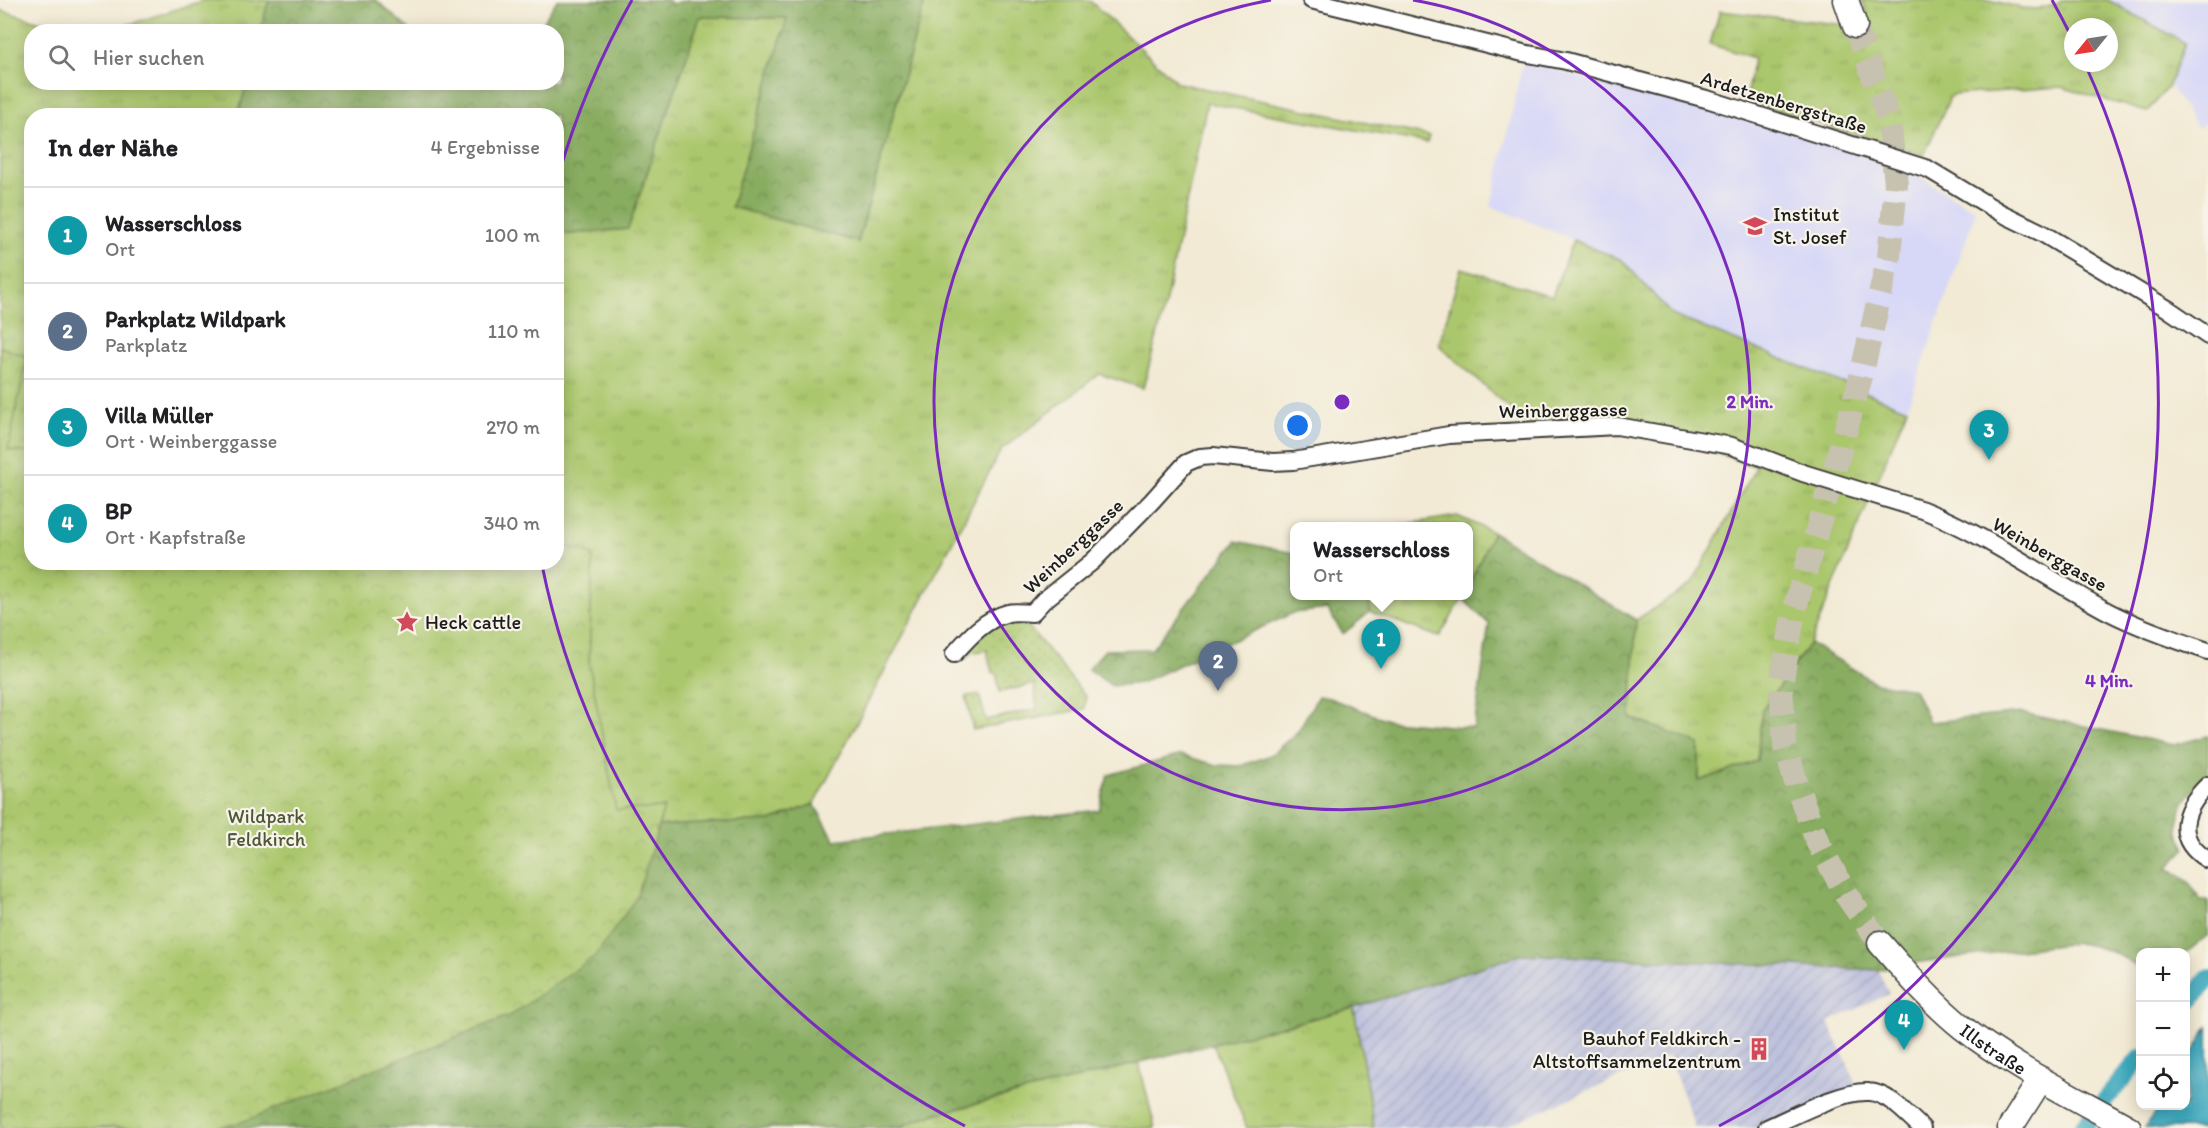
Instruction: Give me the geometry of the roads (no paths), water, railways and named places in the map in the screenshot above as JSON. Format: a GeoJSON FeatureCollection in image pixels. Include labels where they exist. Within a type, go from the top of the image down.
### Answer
{"type":"FeatureCollection","features":[{"type":"Feature","properties":{"kind":"main road"},"geometry":{"type":"LineString","coordinates":[[1846,0],[1855,26]]}},
{"type":"Feature","properties":{"kind":"main road","name":"Illstraße"},"geometry":{"type":"LineString","coordinates":[[1880,943],[1928,997],[1962,1027],[2016,1065],[2129,1128]]}},
{"type":"Feature","properties":{"kind":"main road"},"geometry":{"type":"LineString","coordinates":[[2010,1128],[2041,1079]]}},
{"type":"Feature","properties":{"kind":"street","name":"Ardetzenbergstraße"},"geometry":{"type":"LineString","coordinates":[[1311,0],[1566,61],[1710,100],[1928,169],[2001,213],[2040,232],[2168,309],[2208,336]]}},
{"type":"Feature","properties":{"kind":"street","name":"Weinberggasse"},"geometry":{"type":"LineString","coordinates":[[954,654],[970,636],[989,621],[1009,613],[1032,613],[1093,561],[1152,501],[1179,469],[1200,457],[1213,456],[1273,462],[1293,461],[1449,435],[1617,426],[1732,446],[1803,473],[1923,510],[1995,546],[2110,612],[2135,624],[2208,651]]}},
{"type":"Feature","properties":{"kind":"street"},"geometry":{"type":"LineString","coordinates":[[2202,856],[2189,843],[2185,833],[2185,822],[2189,808],[2208,785]]}},
{"type":"Feature","properties":{"kind":"street"},"geometry":{"type":"LineString","coordinates":[[1767,1128],[1839,1098],[1869,1092],[1884,1097],[1922,1128]]}},
{"type":"Feature","properties":{"kind":"water"},"geometry":{"type":"Polygon","coordinates":[[[2208,1027],[2208,1128],[2144,1128],[2157,1110],[2190,1110],[2190,1057],[2208,1027]]]}},
{"type":"Feature","properties":{"kind":"waterway"},"geometry":{"type":"LineString","coordinates":[[2189,1002],[2208,979]]}},
{"type":"Feature","properties":{"kind":"waterway"},"geometry":{"type":"LineString","coordinates":[[2082,1128],[2136,1063]]}},
{"type":"Feature","properties":{"kind":"tunnel"},"geometry":{"type":"LineString","coordinates":[[1855,26],[1889,120],[1896,184],[1889,257],[1860,380],[1794,611],[1781,685],[1785,746],[1817,841],[1847,896],[1880,943]]}},
{"type":"Feature","properties":{"kind":"place","name":"Institut St. Josef"},"geometry":{"type":"Point","coordinates":[1755,226]}},
{"type":"Feature","properties":{"kind":"place","name":"Villa Müller"},"geometry":{"type":"Point","coordinates":[1989,460]}},
{"type":"Feature","properties":{"kind":"place","name":"Heck cattle"},"geometry":{"type":"Point","coordinates":[407,622]}},
{"type":"Feature","properties":{"kind":"place","name":"Wasserschloss"},"geometry":{"type":"Point","coordinates":[1381,669]}},
{"type":"Feature","properties":{"kind":"place","name":"Parkplatz Wildpark"},"geometry":{"type":"Point","coordinates":[1218,691]}},
{"type":"Feature","properties":{"kind":"place","name":"Bauhof Feldkirch - Altstoffsammelzentrum"},"geometry":{"type":"Point","coordinates":[1759,1049]}},
{"type":"Feature","properties":{"kind":"place","name":"BP"},"geometry":{"type":"Point","coordinates":[1904,1050]}},
{"type":"Feature","properties":{"kind":"park label","name":"Wildpark Feldkirch"},"geometry":{"type":"Point","coordinates":[266,828]}}]}
